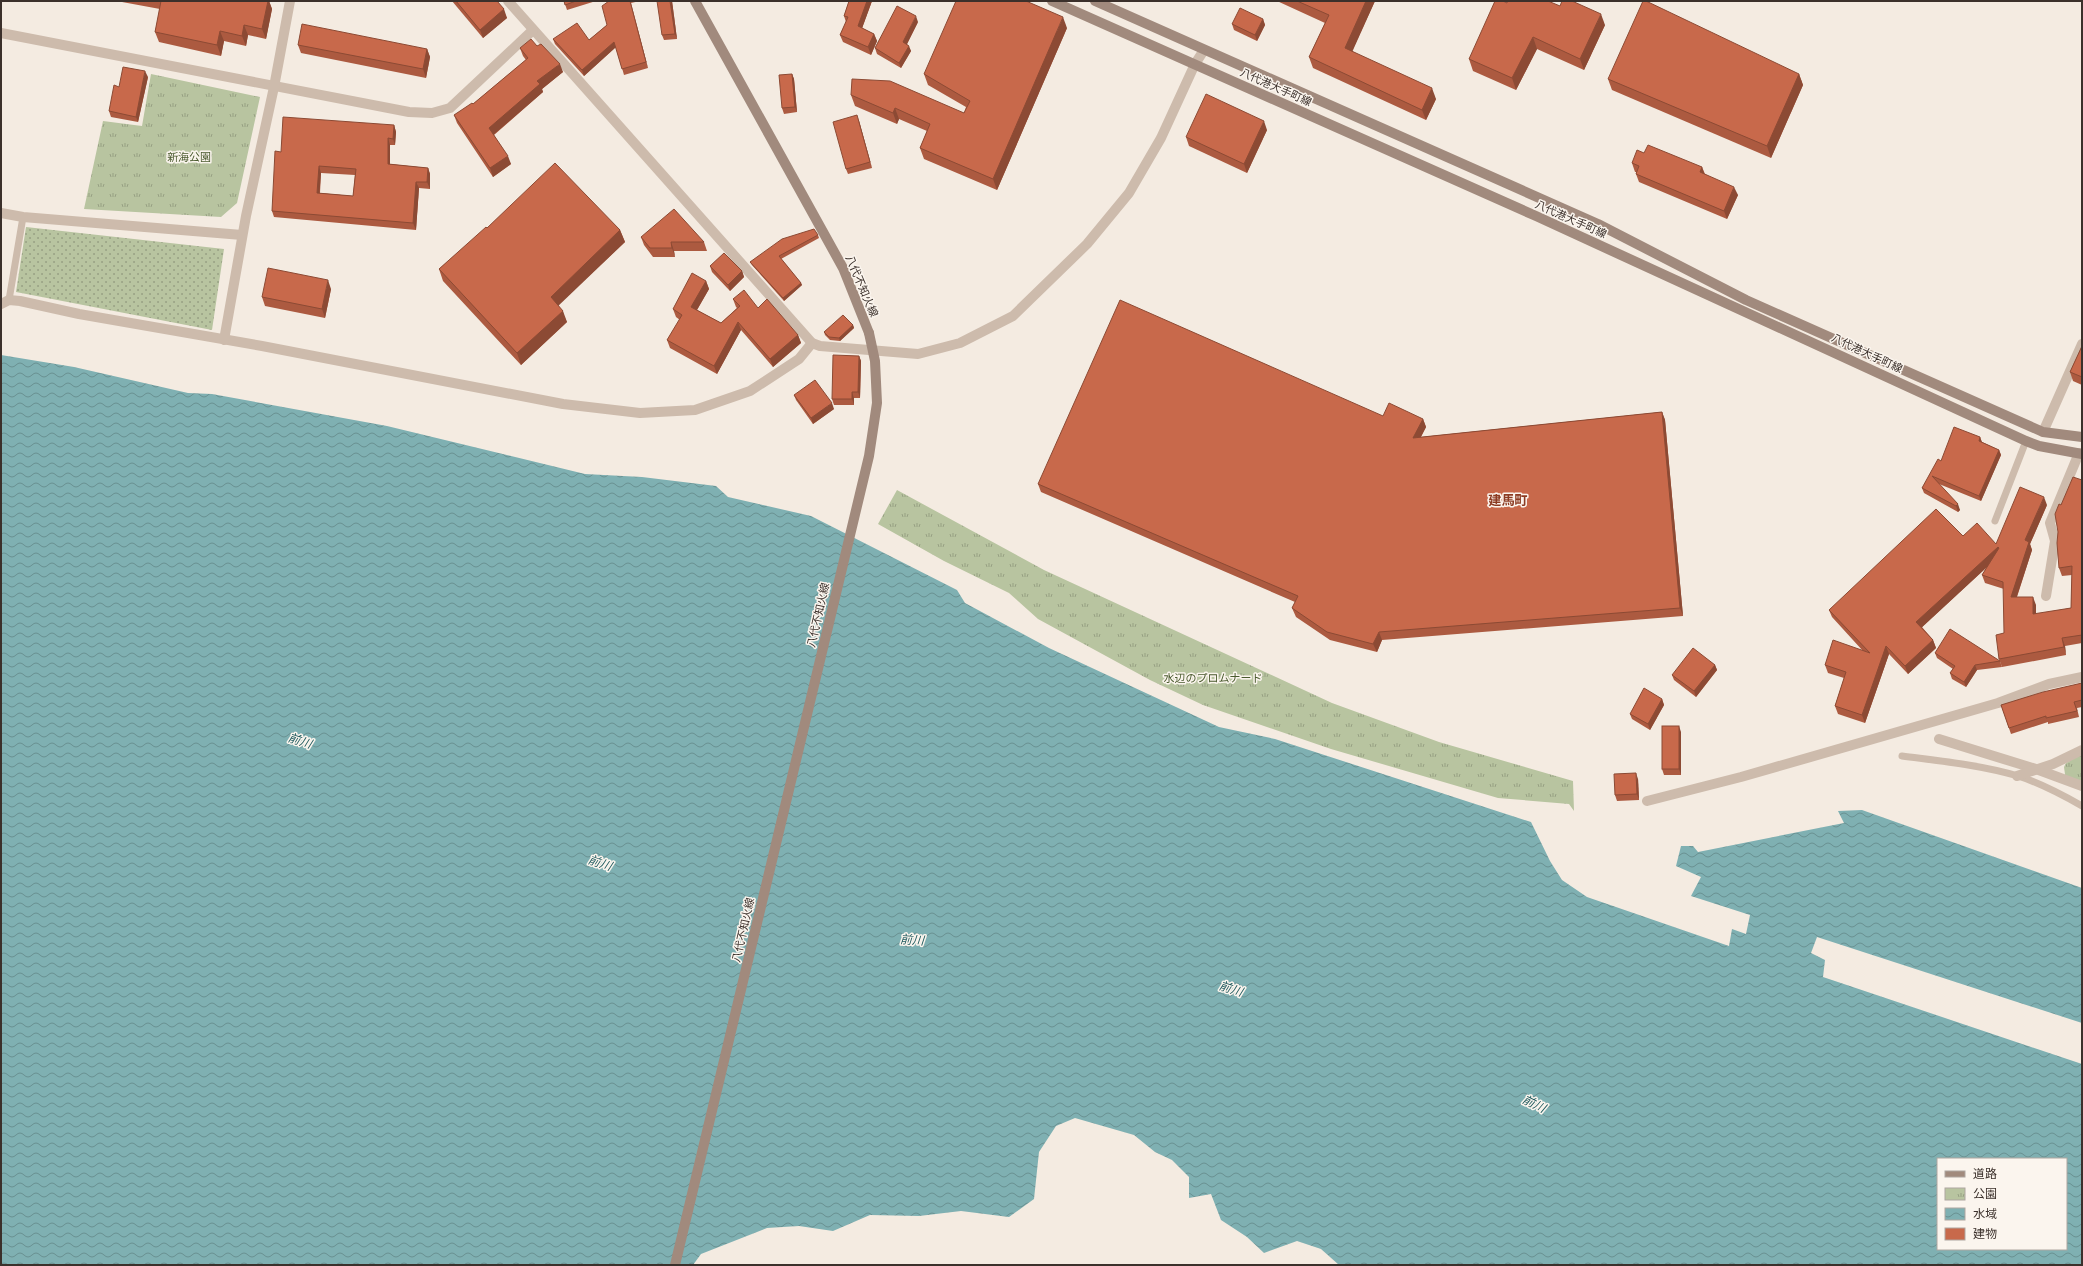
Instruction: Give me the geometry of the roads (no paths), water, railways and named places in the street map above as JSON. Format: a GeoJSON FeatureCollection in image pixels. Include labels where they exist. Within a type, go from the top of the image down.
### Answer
{"type":"FeatureCollection","features":[{"type":"Feature","properties":{"kind":"main road","name":"八代不知火線"},"geometry":{"type":"LineString","coordinates":[[674,1265],[869,456],[877,403],[875,361],[869,333],[843,268],[695,1]]}},
{"type":"Feature","properties":{"kind":"main road","name":"八代港大手町線"},"geometry":{"type":"LineString","coordinates":[[1052,1],[1812,341],[2026,441],[2039,446],[2081,453]]}},
{"type":"Feature","properties":{"kind":"main road","name":"八代港大手町線"},"geometry":{"type":"LineString","coordinates":[[1095,1],[1598,224],[1746,300],[2043,432],[2082,437]]}},
{"type":"Feature","properties":{"kind":"street"},"geometry":{"type":"LineString","coordinates":[[224,340],[242,235],[274,87],[290,1]]}},
{"type":"Feature","properties":{"kind":"street"},"geometry":{"type":"LineString","coordinates":[[508,1],[812,343],[820,346],[918,354],[960,343],[1013,316],[1087,244],[1129,193],[1161,138],[1195,64],[1204,50]]}},
{"type":"Feature","properties":{"kind":"street"},"geometry":{"type":"LineString","coordinates":[[1,33],[408,112],[432,113],[450,108],[533,30]]}},
{"type":"Feature","properties":{"kind":"street"},"geometry":{"type":"LineString","coordinates":[[1,213],[23,217],[242,235]]}},
{"type":"Feature","properties":{"kind":"street"},"geometry":{"type":"LineString","coordinates":[[5,302],[224,340],[563,404],[640,413],[695,410],[750,391],[800,359],[812,343]]}},
{"type":"Feature","properties":{"kind":"street"},"geometry":{"type":"LineString","coordinates":[[2043,432],[2082,344]]}},
{"type":"Feature","properties":{"kind":"street"},"geometry":{"type":"LineString","coordinates":[[2046,596],[2055,541],[2050,523],[2081,453]]}},
{"type":"Feature","properties":{"kind":"street"},"geometry":{"type":"LineString","coordinates":[[1647,801],[1776,767],[1998,703],[2049,684],[2082,676]]}},
{"type":"Feature","properties":{"kind":"street"},"geometry":{"type":"LineString","coordinates":[[1939,739],[2036,769],[2082,786]]}},
{"type":"Feature","properties":{"kind":"street"},"geometry":{"type":"LineString","coordinates":[[2017,776],[2053,764],[2082,750]]}},
{"type":"Feature","properties":{"kind":"lane"},"geometry":{"type":"LineString","coordinates":[[5,302],[23,217]]}},
{"type":"Feature","properties":{"kind":"lane"},"geometry":{"type":"LineString","coordinates":[[1995,521],[2026,441]]}},
{"type":"Feature","properties":{"kind":"lane"},"geometry":{"type":"LineString","coordinates":[[1902,756],[1960,764],[2017,776],[2054,791],[2082,806]]}},
{"type":"Feature","properties":{"kind":"water","name":"前川"},"geometry":{"type":"Polygon","coordinates":[[[1,355],[74,367],[188,393],[212,394],[387,426],[585,474],[642,477],[716,486],[728,497],[811,516],[957,590],[965,603],[1049,648],[1219,727],[1275,739],[1531,822],[1550,861],[1562,880],[1587,897],[1729,946],[1732,929],[1746,934],[1750,915],[1691,896],[1701,877],[1676,866],[1681,846],[1693,846],[1698,852],[1844,823],[1838,811],[1862,810],[2082,888],[2082,1023],[1817,937],[1811,953],[1825,960],[1823,977],[2082,1064],[2082,1265],[1339,1265],[1321,1249],[1297,1241],[1264,1253],[1247,1237],[1221,1220],[1211,1194],[1189,1198],[1189,1177],[1172,1160],[1155,1152],[1134,1135],[1075,1118],[1056,1126],[1039,1152],[1034,1199],[1009,1217],[961,1211],[919,1216],[870,1215],[833,1231],[799,1226],[767,1228],[701,1254],[693,1265],[1,1265],[1,355]]]}},
{"type":"Feature","properties":{"kind":"district","name":"建馬町"},"geometry":{"type":"Point","coordinates":[1508,500]}},
{"type":"Feature","properties":{"kind":"park label","name":"新海公園"},"geometry":{"type":"Point","coordinates":[189,157]}},
{"type":"Feature","properties":{"kind":"park label","name":"水辺のプロムナード"},"geometry":{"type":"Point","coordinates":[1213,678]}}]}
